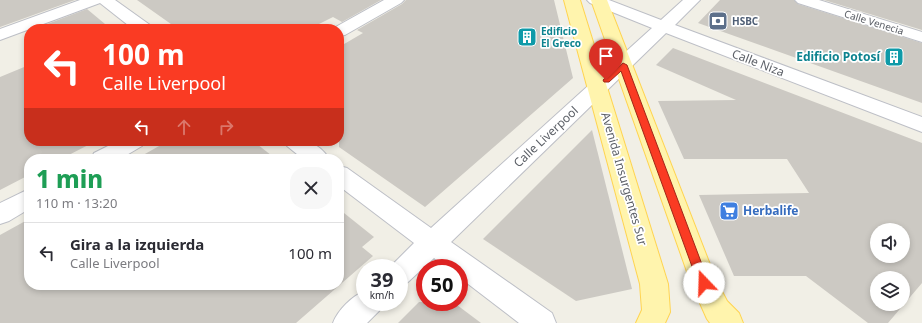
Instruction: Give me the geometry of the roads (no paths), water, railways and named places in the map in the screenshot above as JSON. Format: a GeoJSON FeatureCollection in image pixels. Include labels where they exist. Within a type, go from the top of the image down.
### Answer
{"type":"FeatureCollection","features":[{"type":"Feature","properties":{"kind":"main road","name":"Avenida Insurgentes Sur"},"geometry":{"type":"LineString","coordinates":[[572,0],[654,284],[653,318]]}},
{"type":"Feature","properties":{"kind":"main road"},"geometry":{"type":"LineString","coordinates":[[598,1],[698,269],[723,316]]}},
{"type":"Feature","properties":{"kind":"street"},"geometry":{"type":"LineString","coordinates":[[31,24],[94,0]]}},
{"type":"Feature","properties":{"kind":"street"},"geometry":{"type":"LineString","coordinates":[[105,0],[137,24]]}},
{"type":"Feature","properties":{"kind":"street"},"geometry":{"type":"LineString","coordinates":[[344,28],[396,0]]}},
{"type":"Feature","properties":{"kind":"street","name":"Calle Liverpool"},"geometry":{"type":"LineString","coordinates":[[408,266],[692,0]]}},
{"type":"Feature","properties":{"kind":"street","name":"Calle Venecia"},"geometry":{"type":"LineString","coordinates":[[803,0],[922,37]]}},
{"type":"Feature","properties":{"kind":"street","name":"Calle Niza"},"geometry":{"type":"LineString","coordinates":[[598,1],[922,125]]}},
{"type":"Feature","properties":{"kind":"street"},"geometry":{"type":"LineString","coordinates":[[0,36],[24,27]]}},
{"type":"Feature","properties":{"kind":"street"},"geometry":{"type":"LineString","coordinates":[[111,154],[126,146]]}},
{"type":"Feature","properties":{"kind":"street"},"geometry":{"type":"LineString","coordinates":[[301,146],[311,154]]}},
{"type":"Feature","properties":{"kind":"street"},"geometry":{"type":"LineString","coordinates":[[344,178],[432,244],[542,323]]}},
{"type":"Feature","properties":{"kind":"street"},"geometry":{"type":"LineString","coordinates":[[0,214],[24,201]]}},
{"type":"Feature","properties":{"kind":"street"},"geometry":{"type":"LineString","coordinates":[[347,323],[360,311]]}},
{"type":"Feature","properties":{"kind":"place","name":"HSBC"},"geometry":{"type":"Point","coordinates":[718,21]}},
{"type":"Feature","properties":{"kind":"place","name":"Edificio El Greco"},"geometry":{"type":"Point","coordinates":[527,37]}},
{"type":"Feature","properties":{"kind":"place","name":"Edificio Potosí"},"geometry":{"type":"Point","coordinates":[894,57]}},
{"type":"Feature","properties":{"kind":"place","name":"Herbalife"},"geometry":{"type":"Point","coordinates":[729,211]}}]}
